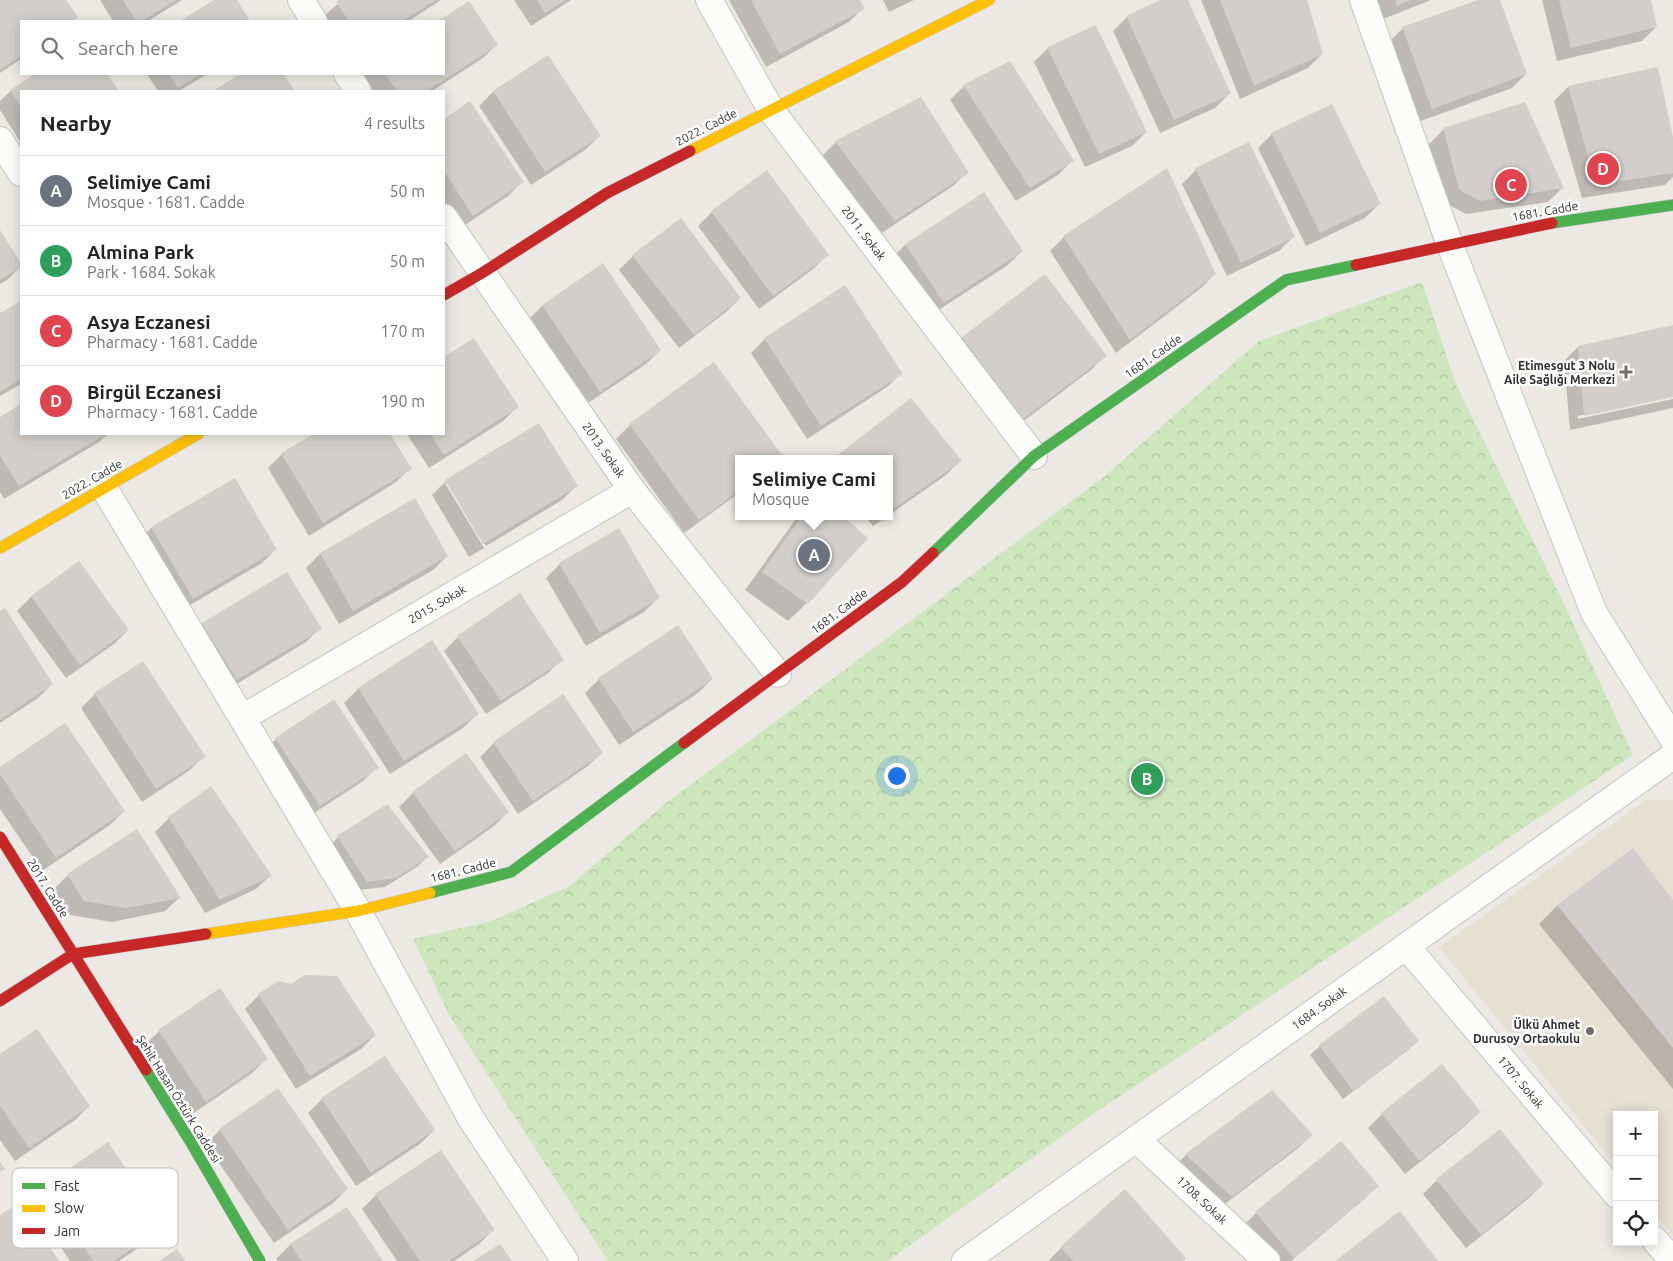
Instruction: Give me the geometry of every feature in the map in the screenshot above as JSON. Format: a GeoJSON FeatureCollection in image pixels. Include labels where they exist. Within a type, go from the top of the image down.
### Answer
{"type":"FeatureCollection","features":[{"type":"Feature","properties":{"kind":"street"},"geometry":{"type":"LineString","coordinates":[[300,0],[313,20]]}},
{"type":"Feature","properties":{"kind":"street","name":"2011. Sokak"},"geometry":{"type":"LineString","coordinates":[[709,0],[770,110],[1034,456]]}},
{"type":"Feature","properties":{"kind":"street","name":"2022. Cadde"},"geometry":{"type":"LineString","coordinates":[[445,294],[607,193],[989,0]]}},
{"type":"Feature","properties":{"kind":"street"},"geometry":{"type":"LineString","coordinates":[[1363,0],[1450,245],[1594,613],[1673,739]]}},
{"type":"Feature","properties":{"kind":"street"},"geometry":{"type":"LineString","coordinates":[[348,75],[357,90]]}},
{"type":"Feature","properties":{"kind":"street"},"geometry":{"type":"LineString","coordinates":[[0,140],[20,171]]}},
{"type":"Feature","properties":{"kind":"street","name":"1681. Cadde"},"geometry":{"type":"LineString","coordinates":[[0,1001],[73,954],[358,911],[511,872],[902,582],[1034,456],[1286,280],[1555,222],[1673,205]]}},
{"type":"Feature","properties":{"kind":"street","name":"2013. Sokak"},"geometry":{"type":"LineString","coordinates":[[445,218],[632,490],[778,674]]}},
{"type":"Feature","properties":{"kind":"street","name":"2022. Cadde"},"geometry":{"type":"LineString","coordinates":[[0,548],[192,435]]}},
{"type":"Feature","properties":{"kind":"street"},"geometry":{"type":"LineString","coordinates":[[104,488],[358,911],[470,1117],[565,1261]]}},
{"type":"Feature","properties":{"kind":"street","name":"2015. Sokak"},"geometry":{"type":"LineString","coordinates":[[242,718],[632,490]]}},
{"type":"Feature","properties":{"kind":"street","name":"1684. Sokak"},"geometry":{"type":"LineString","coordinates":[[965,1261],[1673,756]]}},
{"type":"Feature","properties":{"kind":"street","name":"2017. Cadde"},"geometry":{"type":"LineString","coordinates":[[0,838],[73,954]]}},
{"type":"Feature","properties":{"kind":"street","name":"1707. Sokak"},"geometry":{"type":"LineString","coordinates":[[1406,946],[1613,1190]]}},
{"type":"Feature","properties":{"kind":"street","name":"Şehit Hasan Öztürk Caddesi"},"geometry":{"type":"LineString","coordinates":[[73,954],[190,1141],[260,1261]]}},
{"type":"Feature","properties":{"kind":"street","name":"1708. Sokak"},"geometry":{"type":"LineString","coordinates":[[1136,1139],[1267,1261]]}},
{"type":"Feature","properties":{"kind":"street"},"geometry":{"type":"LineString","coordinates":[[1658,1244],[1673,1261]]}},
{"type":"Feature","properties":{"kind":"shaded area","name":"Ülkü Ahmet Durusoy Ortaokulu"},"geometry":{"type":"Polygon","coordinates":[[[1646,800],[1673,800],[1673,1236],[1658,1218],[1658,1111],[1613,1111],[1613,1162],[1439,947],[1646,800]]]}},
{"type":"Feature","properties":{"kind":"green space"},"geometry":{"type":"Polygon","coordinates":[[[1422,282],[1455,382],[1566,608],[1633,755],[1096,1112],[888,1261],[608,1261],[449,1015],[413,939],[491,921],[568,887],[666,803],[1106,475],[1259,341],[1422,282]]]}},
{"type":"Feature","properties":{"kind":"building"},"geometry":{"type":"Polygon","coordinates":[[[0,0],[66,0],[78,17],[74,20],[20,20],[20,57],[0,70],[0,0]]]}},
{"type":"Feature","properties":{"kind":"building"},"geometry":{"type":"Polygon","coordinates":[[[123,0],[176,0],[144,20],[135,20],[123,0]]]}},
{"type":"Feature","properties":{"kind":"building"},"geometry":{"type":"Polygon","coordinates":[[[214,0],[237,0],[249,20],[182,20],[214,0]]]}},
{"type":"Feature","properties":{"kind":"building"},"geometry":{"type":"Polygon","coordinates":[[[339,0],[436,0],[405,20],[348,20],[336,2],[339,0]]]}},
{"type":"Feature","properties":{"kind":"building"},"geometry":{"type":"Polygon","coordinates":[[[537,0],[566,0],[545,13],[537,0]]]}},
{"type":"Feature","properties":{"kind":"building"},"geometry":{"type":"Polygon","coordinates":[[[751,0],[860,0],[865,9],[780,54],[751,0]]]}},
{"type":"Feature","properties":{"kind":"building"},"geometry":{"type":"Polygon","coordinates":[[[1160,0],[1188,0],[1231,94],[1174,120],[1126,16],[1160,0]]]}},
{"type":"Feature","properties":{"kind":"building"},"geometry":{"type":"Polygon","coordinates":[[[1220,0],[1307,0],[1323,54],[1254,86],[1220,0]]]}},
{"type":"Feature","properties":{"kind":"building"},"geometry":{"type":"Polygon","coordinates":[[[1395,0],[1412,0],[1397,6],[1395,0]]]}},
{"type":"Feature","properties":{"kind":"building"},"geometry":{"type":"Polygon","coordinates":[[[1478,0],[1500,0],[1527,74],[1432,109],[1402,27],[1478,0]]]}},
{"type":"Feature","properties":{"kind":"building"},"geometry":{"type":"Polygon","coordinates":[[[1559,0],[1651,0],[1657,27],[1571,48],[1559,0]]]}},
{"type":"Feature","properties":{"kind":"building"},"geometry":{"type":"Polygon","coordinates":[[[469,1],[498,45],[429,90],[396,90],[386,75],[445,75],[445,20],[440,20],[469,1]]]}},
{"type":"Feature","properties":{"kind":"building"},"geometry":{"type":"Polygon","coordinates":[[[1096,25],[1147,132],[1099,154],[1047,47],[1096,25]]]}},
{"type":"Feature","properties":{"kind":"building"},"geometry":{"type":"Polygon","coordinates":[[[548,55],[601,136],[545,172],[493,91],[548,55]]]}},
{"type":"Feature","properties":{"kind":"building"},"geometry":{"type":"Polygon","coordinates":[[[1010,61],[1074,161],[1030,188],[963,85],[1010,61]]]}},
{"type":"Feature","properties":{"kind":"building"},"geometry":{"type":"Polygon","coordinates":[[[1658,67],[1673,137],[1673,173],[1596,185],[1568,86],[1658,67]]]}},
{"type":"Feature","properties":{"kind":"building"},"geometry":{"type":"Polygon","coordinates":[[[33,75],[108,75],[118,90],[20,90],[20,106],[10,90],[33,75]]]}},
{"type":"Feature","properties":{"kind":"building"},"geometry":{"type":"Polygon","coordinates":[[[170,75],[199,75],[178,88],[170,75]]]}},
{"type":"Feature","properties":{"kind":"building"},"geometry":{"type":"Polygon","coordinates":[[[238,75],[284,75],[294,90],[215,90],[238,75]]]}},
{"type":"Feature","properties":{"kind":"building"},"geometry":{"type":"Polygon","coordinates":[[[921,97],[969,173],[895,221],[835,141],[921,97]]]}},
{"type":"Feature","properties":{"kind":"building"},"geometry":{"type":"Polygon","coordinates":[[[470,101],[524,182],[473,216],[445,173],[445,118],[470,101]]]}},
{"type":"Feature","properties":{"kind":"building"},"geometry":{"type":"Polygon","coordinates":[[[1525,102],[1564,188],[1480,201],[1459,190],[1443,128],[1525,102]]]}},
{"type":"Feature","properties":{"kind":"building"},"geometry":{"type":"Polygon","coordinates":[[[1332,104],[1381,204],[1320,233],[1271,133],[1332,104]]]}},
{"type":"Feature","properties":{"kind":"building"},"geometry":{"type":"Polygon","coordinates":[[[1249,142],[1295,237],[1241,263],[1195,168],[1249,142]]]}},
{"type":"Feature","properties":{"kind":"building"},"geometry":{"type":"Polygon","coordinates":[[[1167,168],[1216,274],[1130,340],[1063,236],[1167,168]]]}},
{"type":"Feature","properties":{"kind":"building"},"geometry":{"type":"Polygon","coordinates":[[[767,170],[829,255],[773,296],[711,211],[767,170]]]}},
{"type":"Feature","properties":{"kind":"building"},"geometry":{"type":"Polygon","coordinates":[[[984,192],[1023,251],[944,303],[905,244],[984,192]]]}},
{"type":"Feature","properties":{"kind":"building"},"geometry":{"type":"Polygon","coordinates":[[[681,218],[741,298],[694,335],[632,255],[681,218]]]}},
{"type":"Feature","properties":{"kind":"building"},"geometry":{"type":"Polygon","coordinates":[[[0,230],[20,261],[20,268],[0,280],[0,230]]]}},
{"type":"Feature","properties":{"kind":"building"},"geometry":{"type":"Polygon","coordinates":[[[603,263],[661,350],[600,392],[542,305],[603,263]]]}},
{"type":"Feature","properties":{"kind":"building"},"geometry":{"type":"Polygon","coordinates":[[[1045,274],[1107,356],[1023,419],[962,337],[1045,274]]]}},
{"type":"Feature","properties":{"kind":"building"},"geometry":{"type":"Polygon","coordinates":[[[845,285],[903,374],[821,426],[764,338],[845,285]]]}},
{"type":"Feature","properties":{"kind":"building"},"geometry":{"type":"Polygon","coordinates":[[[20,302],[20,380],[0,392],[0,313],[20,302]]]}},
{"type":"Feature","properties":{"kind":"building","name":"Etimesgut 3 Nolu Aile Sağlığı Merkezi"},"geometry":{"type":"Polygon","coordinates":[[[1673,325],[1673,397],[1584,416],[1578,346],[1673,325]]]}},
{"type":"Feature","properties":{"kind":"building"},"geometry":{"type":"Polygon","coordinates":[[[474,338],[519,407],[444,455],[431,435],[445,435],[445,356],[474,338]]]}},
{"type":"Feature","properties":{"kind":"building"},"geometry":{"type":"Polygon","coordinates":[[[714,362],[782,455],[735,455],[735,494],[699,520],[629,424],[714,362]]]}},
{"type":"Feature","properties":{"kind":"building"},"geometry":{"type":"Polygon","coordinates":[[[911,398],[962,461],[893,509],[893,455],[839,454],[911,398]]]}},
{"type":"Feature","properties":{"kind":"building"},"geometry":{"type":"Polygon","coordinates":[[[20,405],[20,435],[104,435],[19,486],[0,456],[0,417],[20,405]]]}},
{"type":"Feature","properties":{"kind":"building"},"geometry":{"type":"Polygon","coordinates":[[[539,423],[578,486],[483,544],[445,480],[539,423]]]}},
{"type":"Feature","properties":{"kind":"building"},"geometry":{"type":"Polygon","coordinates":[[[312,435],[391,435],[412,469],[323,523],[281,453],[312,435]]]}},
{"type":"Feature","properties":{"kind":"building"},"geometry":{"type":"Polygon","coordinates":[[[235,478],[277,550],[193,599],[151,527],[235,478]]]}},
{"type":"Feature","properties":{"kind":"building"},"geometry":{"type":"Polygon","coordinates":[[[415,498],[448,556],[353,611],[320,553],[415,498]]]}},
{"type":"Feature","properties":{"kind":"building"},"geometry":{"type":"Polygon","coordinates":[[[799,520],[848,520],[868,538],[808,604],[762,572],[799,520]]]}},
{"type":"Feature","properties":{"kind":"building"},"geometry":{"type":"Polygon","coordinates":[[[619,528],[660,598],[600,633],[559,563],[619,528]]]}},
{"type":"Feature","properties":{"kind":"building"},"geometry":{"type":"Polygon","coordinates":[[[79,561],[129,630],[80,665],[31,596],[79,561]]]}},
{"type":"Feature","properties":{"kind":"building"},"geometry":{"type":"Polygon","coordinates":[[[287,572],[322,629],[237,680],[202,623],[287,572]]]}},
{"type":"Feature","properties":{"kind":"building"},"geometry":{"type":"Polygon","coordinates":[[[520,593],[564,660],[501,701],[457,636],[520,593]]]}},
{"type":"Feature","properties":{"kind":"building"},"geometry":{"type":"Polygon","coordinates":[[[5,608],[53,684],[0,720],[0,611],[5,608]]]}},
{"type":"Feature","properties":{"kind":"building"},"geometry":{"type":"Polygon","coordinates":[[[678,625],[713,679],[633,732],[598,678],[678,625]]]}},
{"type":"Feature","properties":{"kind":"building"},"geometry":{"type":"Polygon","coordinates":[[[432,640],[479,714],[404,761],[358,688],[432,640]]]}},
{"type":"Feature","properties":{"kind":"building"},"geometry":{"type":"Polygon","coordinates":[[[143,661],[206,757],[156,789],[94,693],[143,661]]]}},
{"type":"Feature","properties":{"kind":"building"},"geometry":{"type":"Polygon","coordinates":[[[563,694],[603,753],[533,801],[493,742],[563,694]]]}},
{"type":"Feature","properties":{"kind":"building"},"geometry":{"type":"Polygon","coordinates":[[[334,699],[379,768],[320,806],[275,738],[334,699]]]}},
{"type":"Feature","properties":{"kind":"building"},"geometry":{"type":"Polygon","coordinates":[[[65,723],[125,811],[56,858],[0,774],[0,767],[65,723]]]}},
{"type":"Feature","properties":{"kind":"building"},"geometry":{"type":"Polygon","coordinates":[[[466,753],[509,812],[455,851],[412,792],[466,753]]]}},
{"type":"Feature","properties":{"kind":"building"},"geometry":{"type":"Polygon","coordinates":[[[211,786],[272,876],[220,900],[168,817],[211,786]]]}},
{"type":"Feature","properties":{"kind":"building"},"geometry":{"type":"Polygon","coordinates":[[[387,804],[429,857],[396,878],[367,882],[337,836],[387,804]]]}},
{"type":"Feature","properties":{"kind":"building"},"geometry":{"type":"Polygon","coordinates":[[[137,829],[181,898],[126,908],[84,901],[67,874],[137,829]]]}},
{"type":"Feature","properties":{"kind":"building"},"geometry":{"type":"Polygon","coordinates":[[[1633,848],[1673,900],[1673,1048],[1557,905],[1633,848]]]}},
{"type":"Feature","properties":{"kind":"building"},"geometry":{"type":"Polygon","coordinates":[[[304,975],[337,976],[376,1035],[310,1076],[258,994],[279,981],[291,984],[304,975]]]}},
{"type":"Feature","properties":{"kind":"building"},"geometry":{"type":"Polygon","coordinates":[[[220,988],[268,1059],[206,1102],[158,1030],[220,988]]]}},
{"type":"Feature","properties":{"kind":"building"},"geometry":{"type":"Polygon","coordinates":[[[1384,996],[1419,1041],[1353,1091],[1319,1045],[1384,996]]]}},
{"type":"Feature","properties":{"kind":"building"},"geometry":{"type":"Polygon","coordinates":[[[37,1029],[90,1106],[29,1148],[0,1106],[0,1054],[37,1029]]]}},
{"type":"Feature","properties":{"kind":"building"},"geometry":{"type":"Polygon","coordinates":[[[385,1056],[435,1130],[371,1173],[321,1098],[385,1056]]]}},
{"type":"Feature","properties":{"kind":"building"},"geometry":{"type":"Polygon","coordinates":[[[1442,1064],[1481,1112],[1419,1161],[1381,1113],[1442,1064]]]}},
{"type":"Feature","properties":{"kind":"building"},"geometry":{"type":"Polygon","coordinates":[[[278,1088],[348,1189],[288,1230],[219,1129],[278,1088]]]}},
{"type":"Feature","properties":{"kind":"building"},"geometry":{"type":"Polygon","coordinates":[[[1272,1090],[1313,1135],[1232,1197],[1185,1154],[1272,1090]]]}},
{"type":"Feature","properties":{"kind":"building"},"geometry":{"type":"Polygon","coordinates":[[[1500,1129],[1544,1184],[1481,1235],[1436,1179],[1500,1129]]]}},
{"type":"Feature","properties":{"kind":"building"},"geometry":{"type":"Polygon","coordinates":[[[1341,1141],[1379,1186],[1294,1258],[1255,1212],[1341,1141]]]}},
{"type":"Feature","properties":{"kind":"building"},"geometry":{"type":"Polygon","coordinates":[[[108,1142],[126,1168],[70,1168],[108,1142]]]}},
{"type":"Feature","properties":{"kind":"building"},"geometry":{"type":"Polygon","coordinates":[[[441,1150],[495,1230],[449,1261],[420,1261],[375,1194],[441,1150]]]}},
{"type":"Feature","properties":{"kind":"building"},"geometry":{"type":"Polygon","coordinates":[[[0,1162],[5,1169],[0,1172],[0,1162]]]}},
{"type":"Feature","properties":{"kind":"building"},"geometry":{"type":"Polygon","coordinates":[[[1125,1189],[1186,1258],[1183,1261],[1073,1261],[1060,1247],[1125,1189]]]}},
{"type":"Feature","properties":{"kind":"building"},"geometry":{"type":"Polygon","coordinates":[[[347,1207],[383,1261],[301,1261],[290,1244],[347,1207]]]}},
{"type":"Feature","properties":{"kind":"building"},"geometry":{"type":"Polygon","coordinates":[[[12,1208],[12,1248],[51,1248],[59,1261],[0,1261],[0,1215],[12,1208]]]}},
{"type":"Feature","properties":{"kind":"building"},"geometry":{"type":"Polygon","coordinates":[[[1400,1211],[1438,1261],[1335,1261],[1400,1211]]]}},
{"type":"Feature","properties":{"kind":"building"},"geometry":{"type":"Polygon","coordinates":[[[500,1244],[512,1261],[473,1261],[500,1244]]]}},
{"type":"Feature","properties":{"kind":"building"},"geometry":{"type":"Polygon","coordinates":[[[84,1248],[133,1248],[114,1261],[93,1261],[84,1248]]]}},
{"type":"Feature","properties":{"kind":"building"},"geometry":{"type":"Polygon","coordinates":[[[177,1249],[185,1261],[159,1261],[177,1249]]]}},
{"type":"Feature","properties":{"kind":"traffic: fast"},"geometry":{"type":"LineString","coordinates":[[1552,223],[1673,205]]}},
{"type":"Feature","properties":{"kind":"traffic: fast"},"geometry":{"type":"LineString","coordinates":[[933,553],[1034,456],[1286,280],[1356,265]]}},
{"type":"Feature","properties":{"kind":"traffic: fast"},"geometry":{"type":"LineString","coordinates":[[430,893],[511,872],[684,743]]}},
{"type":"Feature","properties":{"kind":"traffic: fast"},"geometry":{"type":"LineString","coordinates":[[146,1070],[260,1261]]}},
{"type":"Feature","properties":{"kind":"traffic: slow"},"geometry":{"type":"LineString","coordinates":[[690,151],[989,0]]}},
{"type":"Feature","properties":{"kind":"traffic: slow"},"geometry":{"type":"LineString","coordinates":[[0,548],[196,435]]}},
{"type":"Feature","properties":{"kind":"traffic: slow"},"geometry":{"type":"LineString","coordinates":[[206,934],[358,911],[430,893]]}},
{"type":"Feature","properties":{"kind":"traffic: jam"},"geometry":{"type":"LineString","coordinates":[[445,294],[607,193],[690,151]]}},
{"type":"Feature","properties":{"kind":"traffic: jam"},"geometry":{"type":"LineString","coordinates":[[1356,265],[1552,223]]}},
{"type":"Feature","properties":{"kind":"traffic: jam"},"geometry":{"type":"LineString","coordinates":[[684,743],[902,582],[933,553]]}},
{"type":"Feature","properties":{"kind":"traffic: jam"},"geometry":{"type":"LineString","coordinates":[[0,837],[146,1070]]}},
{"type":"Feature","properties":{"kind":"traffic: jam"},"geometry":{"type":"LineString","coordinates":[[0,1001],[73,954],[206,934]]}},
{"type":"Feature","properties":{"kind":"place","name":"Birgül Eczanesi"},"geometry":{"type":"Point","coordinates":[1603,169]}},
{"type":"Feature","properties":{"kind":"place","name":"Asya Eczanesi"},"geometry":{"type":"Point","coordinates":[1511,185]}},
{"type":"Feature","properties":{"kind":"place","name":"Etimesgut 3 Nolu Aile Sağlığı Merkezi"},"geometry":{"type":"Point","coordinates":[1626,372]}},
{"type":"Feature","properties":{"kind":"place","name":"Selimiye Cami"},"geometry":{"type":"Point","coordinates":[814,555]}},
{"type":"Feature","properties":{"kind":"place","name":"Almina Park"},"geometry":{"type":"Point","coordinates":[1147,779]}},
{"type":"Feature","properties":{"kind":"place","name":"Ülkü Ahmet Durusoy Ortaokulu"},"geometry":{"type":"Point","coordinates":[1590,1031]}}]}
